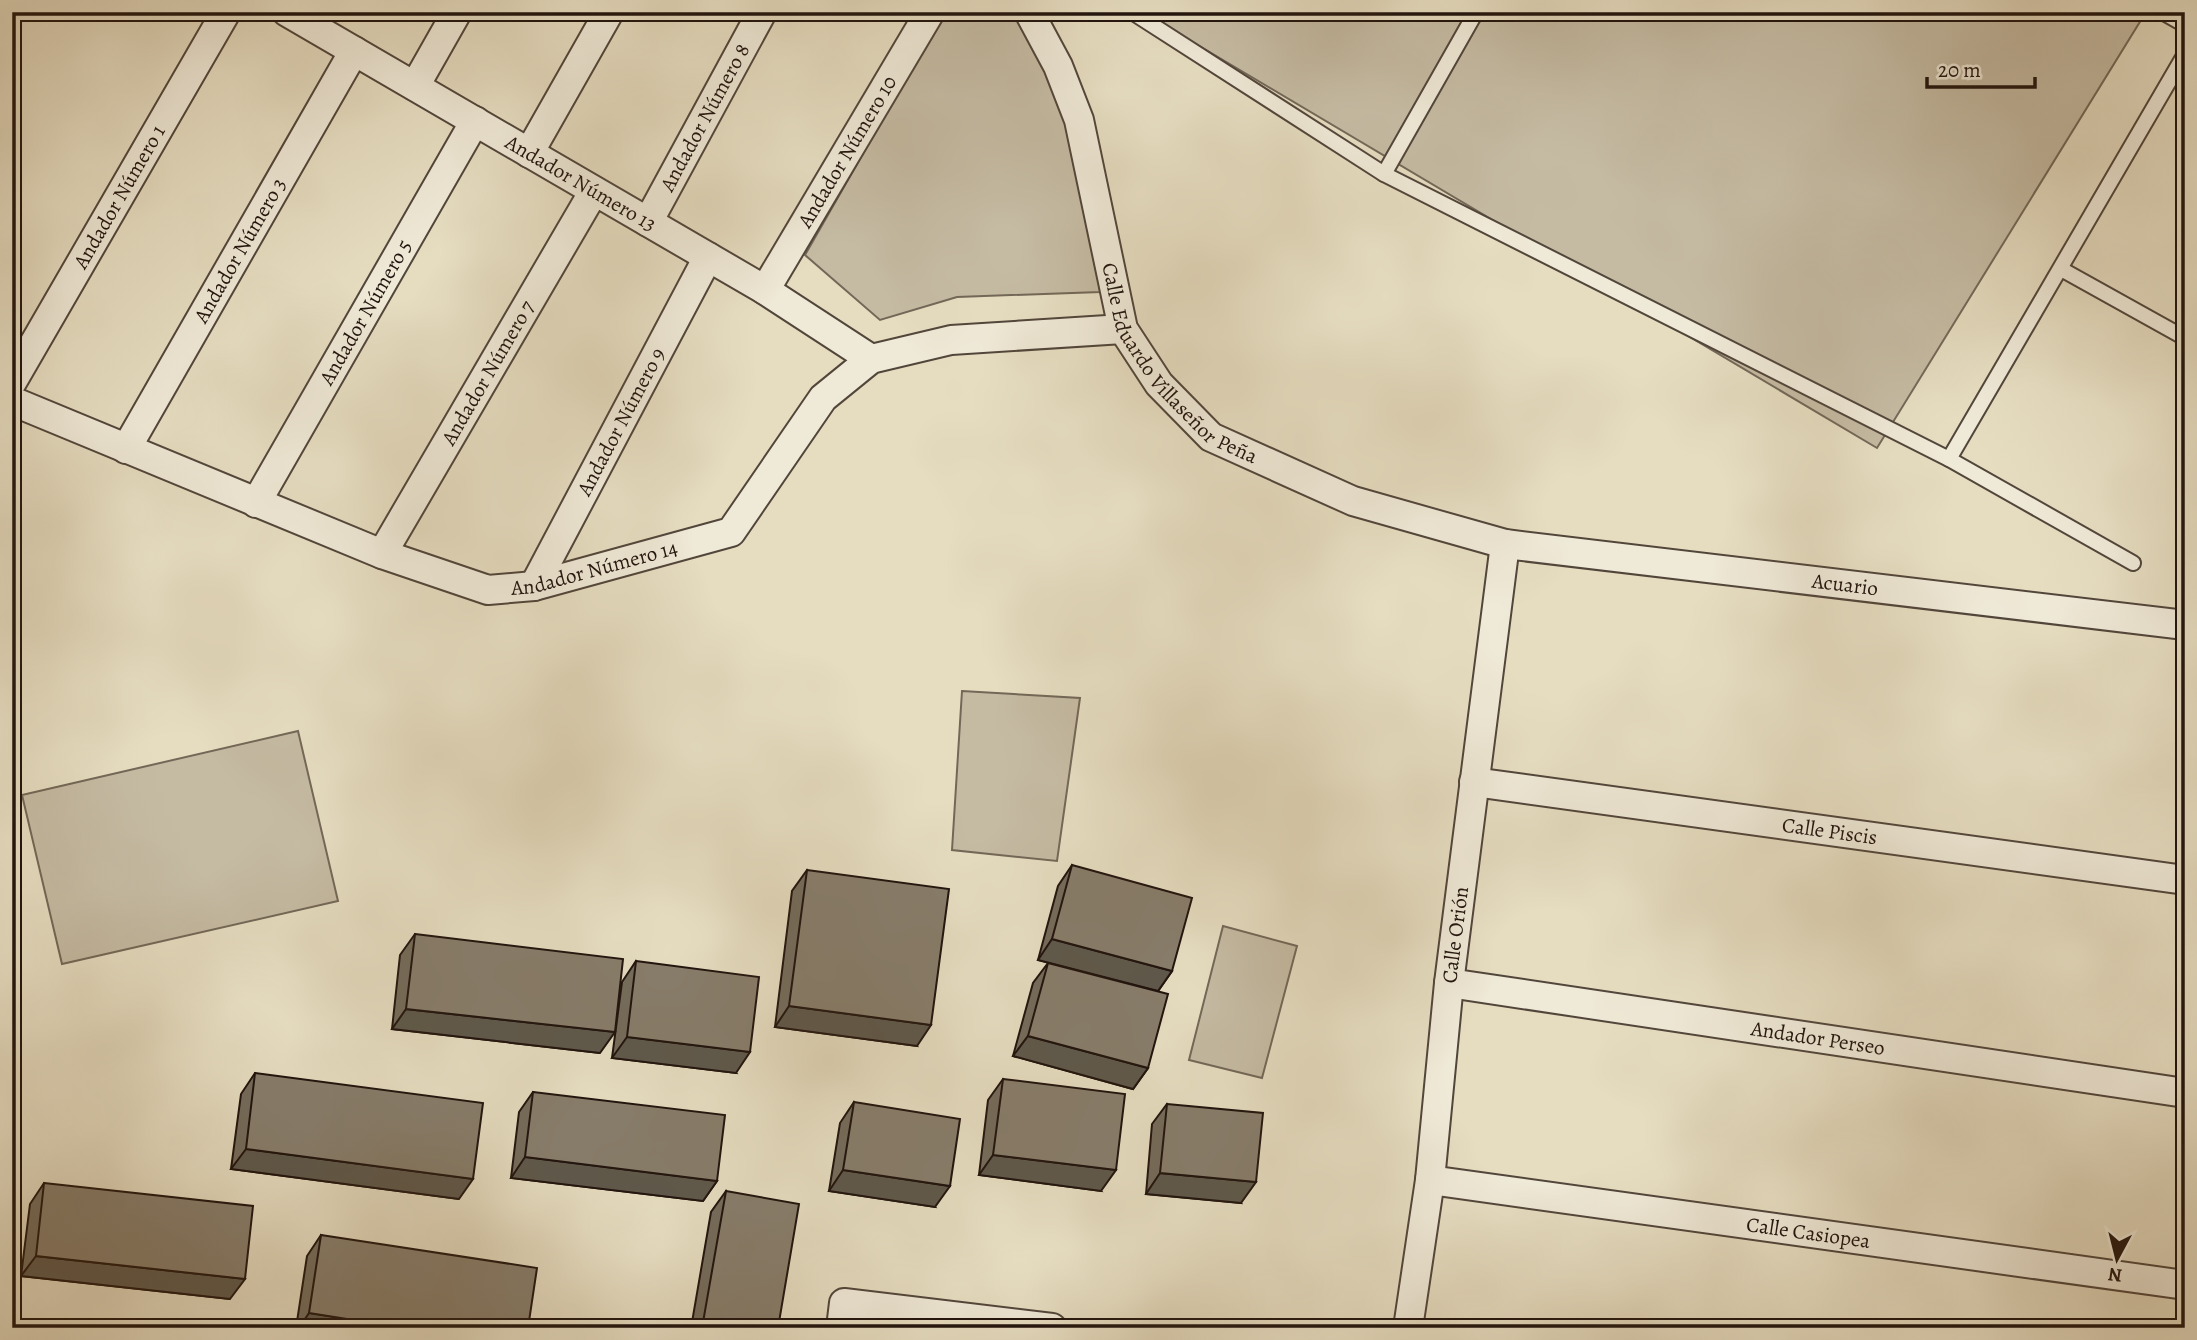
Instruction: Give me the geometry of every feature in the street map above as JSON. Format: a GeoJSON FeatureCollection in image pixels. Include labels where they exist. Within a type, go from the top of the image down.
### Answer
{"type":"FeatureCollection","features":[{"type":"Feature","properties":{"kind":"street","name":"Andador Número 1"},"geometry":{"type":"LineString","coordinates":[[12,382],[226,12]]}},
{"type":"Feature","properties":{"kind":"street"},"geometry":{"type":"LineString","coordinates":[[415,86],[457,12]]}},
{"type":"Feature","properties":{"kind":"street"},"geometry":{"type":"LineString","coordinates":[[529,153],[609,12]]}},
{"type":"Feature","properties":{"kind":"street","name":"Andador Número 8"},"geometry":{"type":"LineString","coordinates":[[648,222],[762,12]]}},
{"type":"Feature","properties":{"kind":"street","name":"Andador Número 10"},"geometry":{"type":"LineString","coordinates":[[765,290],[930,12]]}},
{"type":"Feature","properties":{"kind":"street","name":"Calle Eduardo Villaseñor Peña"},"geometry":{"type":"LineString","coordinates":[[1029,12],[1058,66],[1079,120],[1124,329],[1159,384],[1211,437],[1353,502],[1505,544]]}},
{"type":"Feature","properties":{"kind":"street","name":"Andador Número 13"},"geometry":{"type":"LineString","coordinates":[[289,13],[765,290],[871,359]]}},
{"type":"Feature","properties":{"kind":"street","name":"Andador Número 3"},"geometry":{"type":"LineString","coordinates":[[126,449],[354,51]]}},
{"type":"Feature","properties":{"kind":"street","name":"Andador Número 5"},"geometry":{"type":"LineString","coordinates":[[256,503],[475,121]]}},
{"type":"Feature","properties":{"kind":"street","name":"Andador Número 7"},"geometry":{"type":"LineString","coordinates":[[383,554],[594,191]]}},
{"type":"Feature","properties":{"kind":"street","name":"Andador Número 9"},"geometry":{"type":"LineString","coordinates":[[534,586],[708,257]]}},
{"type":"Feature","properties":{"kind":"street","name":"Andador Número 14"},"geometry":{"type":"LineString","coordinates":[[12,401],[383,554],[488,590],[534,586],[732,532],[823,398],[871,359],[951,340],[1124,329]]}},
{"type":"Feature","properties":{"kind":"street","name":"Acuario"},"geometry":{"type":"LineString","coordinates":[[1505,544],[2185,625]]}},
{"type":"Feature","properties":{"kind":"street","name":"Calle Orión"},"geometry":{"type":"LineString","coordinates":[[1408,1328],[1430,1180],[1449,983],[1505,544]]}},
{"type":"Feature","properties":{"kind":"street","name":"Calle Piscis"},"geometry":{"type":"LineString","coordinates":[[1474,782],[2185,880]]}},
{"type":"Feature","properties":{"kind":"street","name":"Andador Perseo"},"geometry":{"type":"LineString","coordinates":[[1449,983],[2185,1093]]}},
{"type":"Feature","properties":{"kind":"street","name":"Calle Casiopea"},"geometry":{"type":"LineString","coordinates":[[1430,1180],[2185,1285]]}},
{"type":"Feature","properties":{"kind":"street"},"geometry":{"type":"LineString","coordinates":[[843,1315],[1052,1328]]}},
{"type":"Feature","properties":{"kind":"lane"},"geometry":{"type":"LineString","coordinates":[[1132,12],[1152,18],[1384,174],[1949,459],[2133,563]]}},
{"type":"Feature","properties":{"kind":"lane"},"geometry":{"type":"LineString","coordinates":[[1384,174],[1476,12]]}},
{"type":"Feature","properties":{"kind":"lane"},"geometry":{"type":"LineString","coordinates":[[2162,12],[2185,25]]}},
{"type":"Feature","properties":{"kind":"lane"},"geometry":{"type":"LineString","coordinates":[[1949,459],[2185,54]]}},
{"type":"Feature","properties":{"kind":"lane"},"geometry":{"type":"LineString","coordinates":[[2061,269],[2185,338]]}},
{"type":"Feature","properties":{"kind":"shaded area"},"geometry":{"type":"Polygon","coordinates":[[[944,12],[1010,12],[1053,63],[1084,166],[1100,292],[957,297],[880,320],[805,255],[944,12]]]}},
{"type":"Feature","properties":{"kind":"shaded area"},"geometry":{"type":"Polygon","coordinates":[[[1142,12],[2146,12],[1877,448],[1142,12]]]}},
{"type":"Feature","properties":{"kind":"shaded area"},"geometry":{"type":"Polygon","coordinates":[[[962,691],[1080,698],[1057,861],[952,850],[962,691]]]}},
{"type":"Feature","properties":{"kind":"shaded area"},"geometry":{"type":"Polygon","coordinates":[[[298,731],[338,901],[62,964],[22,795],[298,731]]]}},
{"type":"Feature","properties":{"kind":"shaded area"},"geometry":{"type":"Polygon","coordinates":[[[1223,926],[1297,946],[1262,1078],[1189,1060],[1223,926]]]}},
{"type":"Feature","properties":{"kind":"building"},"geometry":{"type":"Polygon","coordinates":[[[1072,865],[1192,898],[1172,971],[1052,939],[1072,865]]]}},
{"type":"Feature","properties":{"kind":"building"},"geometry":{"type":"Polygon","coordinates":[[[807,870],[949,889],[931,1025],[789,1006],[807,870]]]}},
{"type":"Feature","properties":{"kind":"building"},"geometry":{"type":"Polygon","coordinates":[[[415,934],[623,959],[615,1032],[406,1009],[415,934]]]}},
{"type":"Feature","properties":{"kind":"building"},"geometry":{"type":"Polygon","coordinates":[[[636,961],[759,977],[750,1052],[627,1037],[636,961]]]}},
{"type":"Feature","properties":{"kind":"building"},"geometry":{"type":"Polygon","coordinates":[[[1048,963],[1168,994],[1148,1068],[1028,1036],[1048,963]]]}},
{"type":"Feature","properties":{"kind":"building"},"geometry":{"type":"Polygon","coordinates":[[[255,1073],[483,1103],[473,1179],[246,1149],[255,1073]]]}},
{"type":"Feature","properties":{"kind":"building"},"geometry":{"type":"Polygon","coordinates":[[[1003,1079],[1125,1094],[1116,1170],[993,1155],[1003,1079]]]}},
{"type":"Feature","properties":{"kind":"building"},"geometry":{"type":"Polygon","coordinates":[[[533,1092],[725,1115],[717,1181],[525,1157],[533,1092]]]}},
{"type":"Feature","properties":{"kind":"building"},"geometry":{"type":"Polygon","coordinates":[[[854,1102],[960,1119],[950,1186],[843,1170],[854,1102]]]}},
{"type":"Feature","properties":{"kind":"building"},"geometry":{"type":"Polygon","coordinates":[[[1167,1104],[1263,1113],[1256,1182],[1160,1173],[1167,1104]]]}},
{"type":"Feature","properties":{"kind":"building"},"geometry":{"type":"Polygon","coordinates":[[[44,1183],[253,1206],[245,1279],[36,1256],[44,1183]]]}},
{"type":"Feature","properties":{"kind":"building"},"geometry":{"type":"Polygon","coordinates":[[[726,1191],[799,1204],[778,1328],[702,1328],[726,1191]]]}},
{"type":"Feature","properties":{"kind":"building"},"geometry":{"type":"Polygon","coordinates":[[[321,1235],[537,1268],[528,1328],[404,1328],[309,1313],[321,1235]]]}}]}
